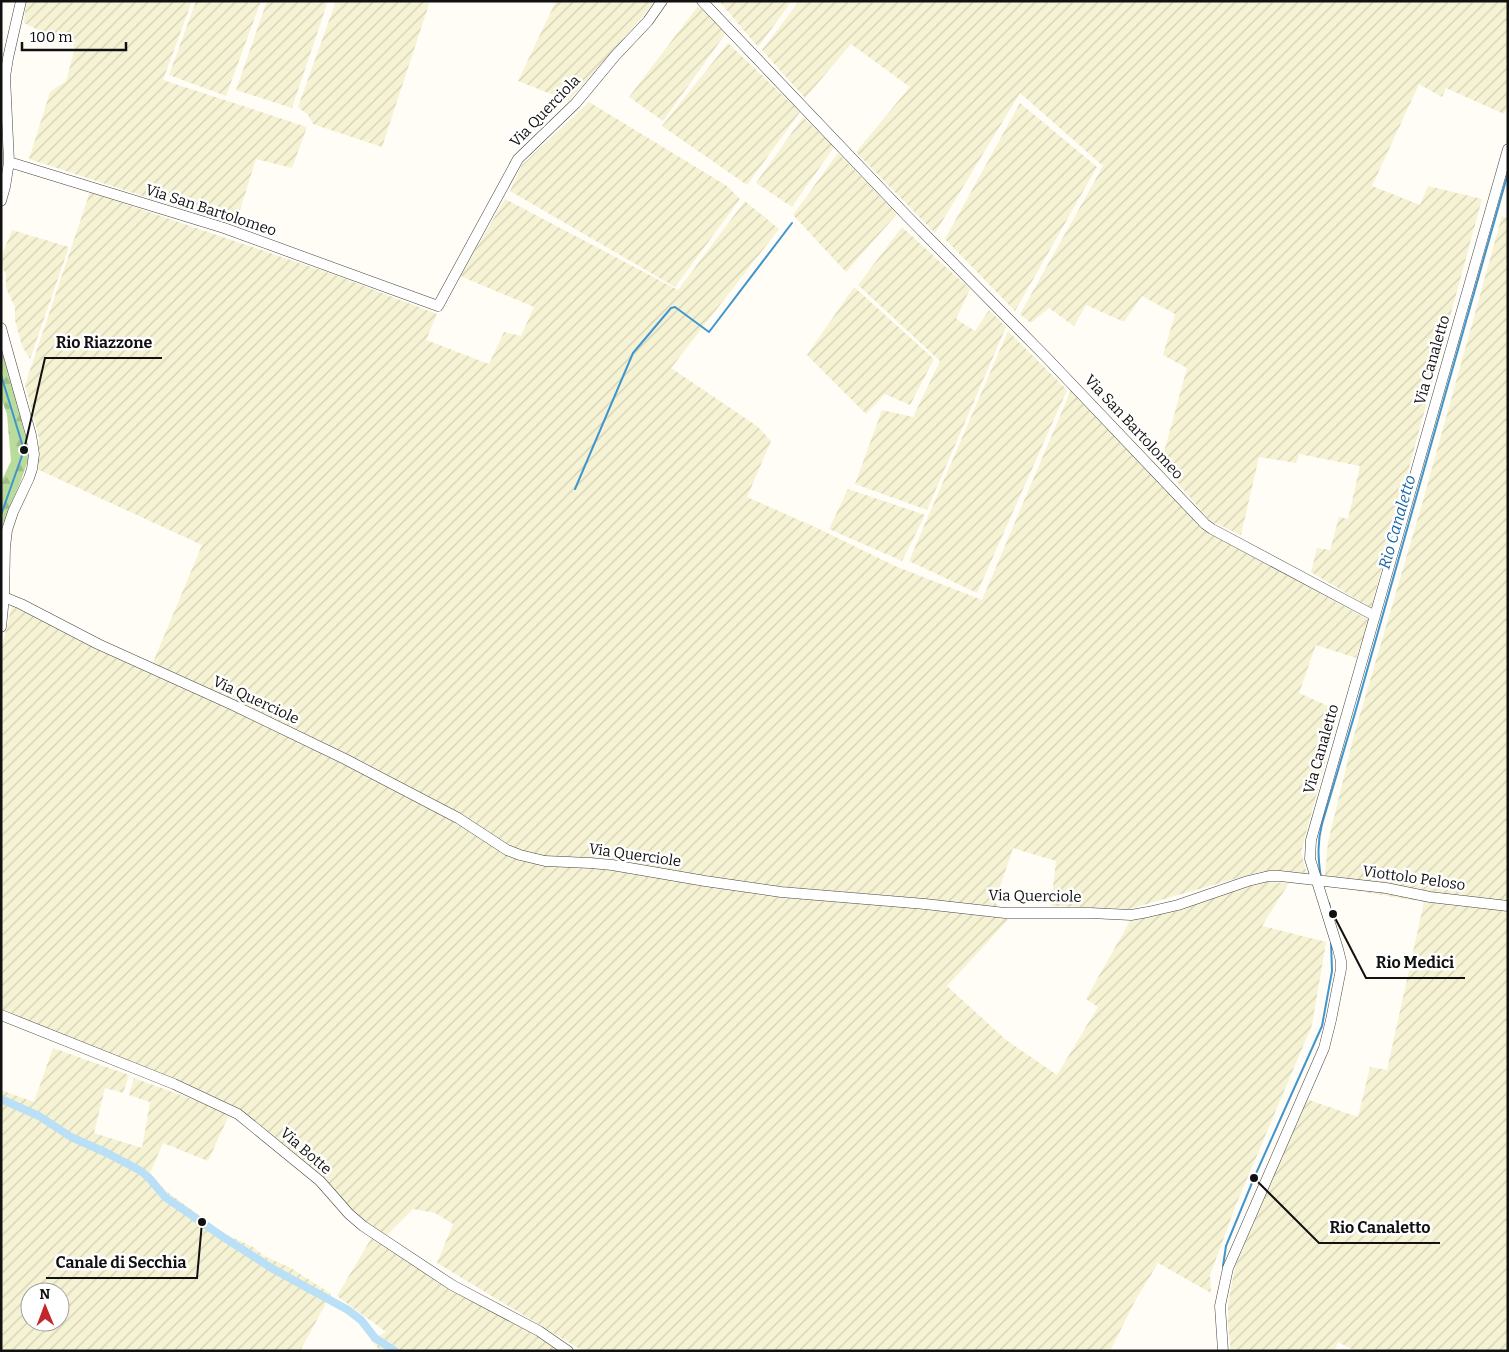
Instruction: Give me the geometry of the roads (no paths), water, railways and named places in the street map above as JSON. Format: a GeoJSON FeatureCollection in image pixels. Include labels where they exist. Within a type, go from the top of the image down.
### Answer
{"type":"FeatureCollection","features":[{"type":"Feature","properties":{"kind":"street"},"geometry":{"type":"LineString","coordinates":[[1,200],[9,162],[5,77],[21,1]]}},
{"type":"Feature","properties":{"kind":"street","name":"Via Querciola"},"geometry":{"type":"LineString","coordinates":[[438,306],[518,159],[576,103],[648,21],[662,1]]}},
{"type":"Feature","properties":{"kind":"street","name":"Via San Bartolomeo"},"geometry":{"type":"LineString","coordinates":[[702,1],[906,215],[1046,356],[1205,524],[1374,616]]}},
{"type":"Feature","properties":{"kind":"street","name":"Via Canaletto"},"geometry":{"type":"LineString","coordinates":[[1223,1351],[1220,1306],[1228,1268],[1324,1048],[1341,969],[1341,961],[1310,859],[1311,840],[1508,149]]}},
{"type":"Feature","properties":{"kind":"street","name":"Via San Bartolomeo"},"geometry":{"type":"LineString","coordinates":[[9,162],[224,228],[438,306]]}},
{"type":"Feature","properties":{"kind":"street"},"geometry":{"type":"LineString","coordinates":[[1,328],[31,435],[34,454],[29,478],[7,530],[1,627]]}},
{"type":"Feature","properties":{"kind":"street","name":"Via Querciole"},"geometry":{"type":"LineString","coordinates":[[4,597],[92,641],[339,756],[458,818],[507,850],[539,860],[606,864],[705,882],[782,892],[1005,913],[1090,912],[1131,915],[1178,905],[1260,878],[1280,876],[1316,880]]}},
{"type":"Feature","properties":{"kind":"street","name":"Viottolo Peloso"},"geometry":{"type":"LineString","coordinates":[[1316,880],[1386,888],[1430,897],[1508,906]]}},
{"type":"Feature","properties":{"kind":"street","name":"Via Botte"},"geometry":{"type":"LineString","coordinates":[[1,1015],[174,1084],[238,1114],[320,1181],[348,1214],[364,1226],[452,1285],[539,1331],[568,1351]]}},
{"type":"Feature","properties":{"kind":"waterway","name":"Rio Canaletto"},"geometry":{"type":"LineString","coordinates":[[1321,878],[1318,851],[1322,824],[1508,173]]}},
{"type":"Feature","properties":{"kind":"waterway"},"geometry":{"type":"LineString","coordinates":[[575,489],[633,353],[671,308],[675,307],[709,332],[792,223]]}},
{"type":"Feature","properties":{"kind":"waterway"},"geometry":{"type":"LineString","coordinates":[[1,375],[24,450],[1,515]]}},
{"type":"Feature","properties":{"kind":"waterway"},"geometry":{"type":"LineString","coordinates":[[1329,903],[1332,917]]}},
{"type":"Feature","properties":{"kind":"waterway","name":"Rio Canaletto"},"geometry":{"type":"LineString","coordinates":[[1223,1266],[1226,1246],[1254,1178],[1322,1026],[1332,971],[1331,942]]}},
{"type":"Feature","properties":{"kind":"waterway"},"geometry":{"type":"LineString","coordinates":[[1,1099],[39,1116],[71,1137],[141,1171],[165,1197],[273,1269],[348,1310],[361,1320],[375,1338],[395,1351]]}},
{"type":"Feature","properties":{"kind":"place","name":"Rio Riazzone"},"geometry":{"type":"Point","coordinates":[24,450]}},
{"type":"Feature","properties":{"kind":"place","name":"Rio Medici"},"geometry":{"type":"Point","coordinates":[1333,914]}},
{"type":"Feature","properties":{"kind":"place","name":"Rio Canaletto"},"geometry":{"type":"Point","coordinates":[1254,1178]}},
{"type":"Feature","properties":{"kind":"place","name":"Canale di Secchia"},"geometry":{"type":"Point","coordinates":[202,1222]}}]}
